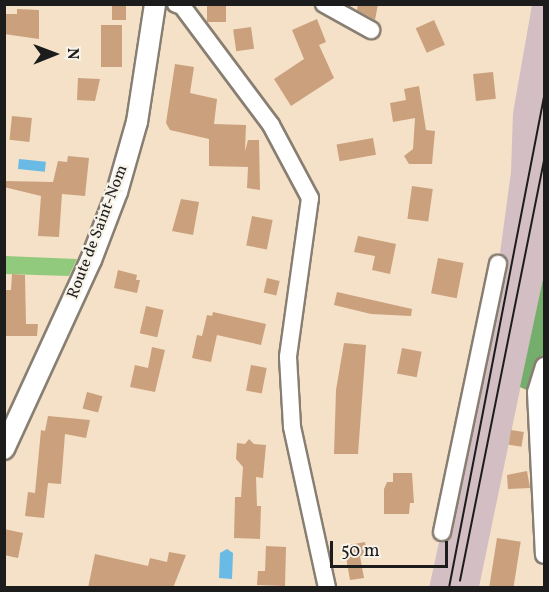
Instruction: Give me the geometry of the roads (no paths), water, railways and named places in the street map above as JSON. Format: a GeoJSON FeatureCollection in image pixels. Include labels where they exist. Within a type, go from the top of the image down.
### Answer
{"type":"FeatureCollection","features":[{"type":"Feature","properties":{"kind":"street","name":"Route de Saint-Nom"},"geometry":{"type":"LineString","coordinates":[[4,449],[91,260],[117,192],[137,122],[155,4]]}},
{"type":"Feature","properties":{"kind":"street"},"geometry":{"type":"LineString","coordinates":[[324,4],[371,30]]}},
{"type":"Feature","properties":{"kind":"street"},"geometry":{"type":"LineString","coordinates":[[180,5],[271,125],[310,198],[288,357],[292,427],[327,588]]}},
{"type":"Feature","properties":{"kind":"street"},"geometry":{"type":"LineString","coordinates":[[442,532],[498,264]]}},
{"type":"Feature","properties":{"kind":"street"},"geometry":{"type":"LineString","coordinates":[[544,366],[536,392],[544,555]]}},
{"type":"Feature","properties":{"kind":"water"},"geometry":{"type":"Polygon","coordinates":[[[19,159],[46,162],[45,172],[18,169],[19,159]]]}},
{"type":"Feature","properties":{"kind":"water"},"geometry":{"type":"Polygon","coordinates":[[[227,549],[233,553],[232,579],[219,578],[220,553],[227,549]]]}},
{"type":"Feature","properties":{"kind":"tram line"},"geometry":{"type":"LineString","coordinates":[[449,588],[544,97]]}},
{"type":"Feature","properties":{"kind":"tram line"},"geometry":{"type":"LineString","coordinates":[[460,581],[544,160]]}}]}
